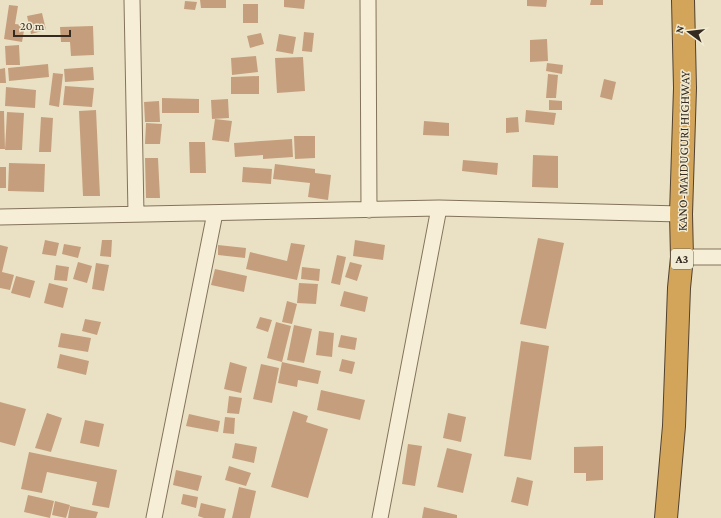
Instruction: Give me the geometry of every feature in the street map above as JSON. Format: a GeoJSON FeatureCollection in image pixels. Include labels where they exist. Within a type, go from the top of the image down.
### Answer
{"type":"FeatureCollection","features":[{"type":"Feature","properties":{"kind":"highway","name":"KANO-MAIDUGURI HIGHWAY"},"geometry":{"type":"LineString","coordinates":[[666,518],[674,426],[679,288],[682,256],[681,214],[685,88],[683,0]]}},
{"type":"Feature","properties":{"kind":"street"},"geometry":{"type":"LineString","coordinates":[[132,0],[136,214]]}},
{"type":"Feature","properties":{"kind":"street"},"geometry":{"type":"LineString","coordinates":[[368,0],[369,210]]}},
{"type":"Feature","properties":{"kind":"street"},"geometry":{"type":"LineString","coordinates":[[0,217],[439,208],[681,214]]}},
{"type":"Feature","properties":{"kind":"street"},"geometry":{"type":"LineString","coordinates":[[380,518],[439,208]]}},
{"type":"Feature","properties":{"kind":"street"},"geometry":{"type":"LineString","coordinates":[[154,518],[215,213]]}},
{"type":"Feature","properties":{"kind":"street"},"geometry":{"type":"LineString","coordinates":[[682,256],[721,257]]}},
{"type":"Feature","properties":{"kind":"building"},"geometry":{"type":"Polygon","coordinates":[[[200,0],[226,0],[226,8],[201,8],[200,0]]]}},
{"type":"Feature","properties":{"kind":"building"},"geometry":{"type":"Polygon","coordinates":[[[284,0],[305,0],[304,9],[284,7],[284,0]]]}},
{"type":"Feature","properties":{"kind":"building"},"geometry":{"type":"Polygon","coordinates":[[[527,0],[547,0],[546,7],[527,6],[527,0]]]}},
{"type":"Feature","properties":{"kind":"building"},"geometry":{"type":"Polygon","coordinates":[[[591,0],[603,0],[603,5],[590,5],[591,0]]]}},
{"type":"Feature","properties":{"kind":"building"},"geometry":{"type":"Polygon","coordinates":[[[185,1],[197,2],[195,10],[184,9],[185,1]]]}},
{"type":"Feature","properties":{"kind":"building"},"geometry":{"type":"Polygon","coordinates":[[[243,4],[258,4],[258,23],[243,23],[243,4]]]}},
{"type":"Feature","properties":{"kind":"building"},"geometry":{"type":"Polygon","coordinates":[[[9,5],[18,6],[15,24],[25,25],[22,42],[4,39],[9,5]]]}},
{"type":"Feature","properties":{"kind":"building"},"geometry":{"type":"Polygon","coordinates":[[[42,13],[46,30],[31,34],[27,16],[42,13]]]}},
{"type":"Feature","properties":{"kind":"building"},"geometry":{"type":"Polygon","coordinates":[[[93,26],[94,55],[71,56],[70,42],[61,42],[60,27],[93,26]]]}},
{"type":"Feature","properties":{"kind":"building"},"geometry":{"type":"Polygon","coordinates":[[[304,32],[314,33],[312,52],[302,51],[304,32]]]}},
{"type":"Feature","properties":{"kind":"building"},"geometry":{"type":"Polygon","coordinates":[[[261,33],[264,44],[250,48],[247,36],[261,33]]]}},
{"type":"Feature","properties":{"kind":"building"},"geometry":{"type":"Polygon","coordinates":[[[279,34],[296,37],[293,54],[276,51],[279,34]]]}},
{"type":"Feature","properties":{"kind":"building"},"geometry":{"type":"Polygon","coordinates":[[[547,39],[548,61],[530,62],[530,40],[547,39]]]}},
{"type":"Feature","properties":{"kind":"building"},"geometry":{"type":"Polygon","coordinates":[[[19,45],[20,65],[6,65],[5,46],[19,45]]]}},
{"type":"Feature","properties":{"kind":"building"},"geometry":{"type":"Polygon","coordinates":[[[256,56],[258,72],[232,75],[231,58],[256,56]]]}},
{"type":"Feature","properties":{"kind":"building"},"geometry":{"type":"Polygon","coordinates":[[[303,57],[305,91],[277,93],[275,58],[303,57]]]}},
{"type":"Feature","properties":{"kind":"building"},"geometry":{"type":"Polygon","coordinates":[[[547,63],[563,65],[562,74],[546,71],[547,63]]]}},
{"type":"Feature","properties":{"kind":"building"},"geometry":{"type":"Polygon","coordinates":[[[48,64],[49,77],[9,81],[8,68],[48,64]]]}},
{"type":"Feature","properties":{"kind":"building"},"geometry":{"type":"Polygon","coordinates":[[[93,67],[94,80],[65,82],[64,69],[93,67]]]}},
{"type":"Feature","properties":{"kind":"building"},"geometry":{"type":"Polygon","coordinates":[[[5,68],[6,83],[0,83],[0,69],[5,68]]]}},
{"type":"Feature","properties":{"kind":"building"},"geometry":{"type":"Polygon","coordinates":[[[53,73],[63,74],[59,107],[49,105],[53,73]]]}},
{"type":"Feature","properties":{"kind":"building"},"geometry":{"type":"Polygon","coordinates":[[[548,74],[558,75],[556,98],[546,98],[548,74]]]}},
{"type":"Feature","properties":{"kind":"building"},"geometry":{"type":"Polygon","coordinates":[[[259,76],[259,94],[231,94],[231,77],[259,76]]]}},
{"type":"Feature","properties":{"kind":"building"},"geometry":{"type":"Polygon","coordinates":[[[604,79],[616,82],[612,100],[600,97],[604,79]]]}},
{"type":"Feature","properties":{"kind":"building"},"geometry":{"type":"Polygon","coordinates":[[[65,86],[94,88],[92,107],[63,105],[65,86]]]}},
{"type":"Feature","properties":{"kind":"building"},"geometry":{"type":"Polygon","coordinates":[[[6,87],[36,90],[35,108],[5,106],[6,87]]]}},
{"type":"Feature","properties":{"kind":"building"},"geometry":{"type":"Polygon","coordinates":[[[162,98],[199,99],[199,113],[162,113],[162,98]]]}},
{"type":"Feature","properties":{"kind":"building"},"geometry":{"type":"Polygon","coordinates":[[[228,99],[229,118],[212,119],[211,100],[228,99]]]}},
{"type":"Feature","properties":{"kind":"building"},"geometry":{"type":"Polygon","coordinates":[[[549,100],[562,101],[562,110],[549,110],[549,100]]]}},
{"type":"Feature","properties":{"kind":"building"},"geometry":{"type":"Polygon","coordinates":[[[159,101],[160,122],[145,122],[144,102],[159,101]]]}},
{"type":"Feature","properties":{"kind":"building"},"geometry":{"type":"Polygon","coordinates":[[[96,110],[100,196],[83,196],[79,111],[96,110]]]}},
{"type":"Feature","properties":{"kind":"building"},"geometry":{"type":"Polygon","coordinates":[[[526,110],[556,113],[554,125],[525,122],[526,110]]]}},
{"type":"Feature","properties":{"kind":"building"},"geometry":{"type":"Polygon","coordinates":[[[0,111],[4,111],[5,149],[0,149],[0,111]]]}},
{"type":"Feature","properties":{"kind":"building"},"geometry":{"type":"Polygon","coordinates":[[[7,112],[24,113],[22,150],[5,150],[7,112]]]}},
{"type":"Feature","properties":{"kind":"building"},"geometry":{"type":"Polygon","coordinates":[[[41,117],[53,118],[51,152],[39,152],[41,117]]]}},
{"type":"Feature","properties":{"kind":"building"},"geometry":{"type":"Polygon","coordinates":[[[518,117],[519,132],[506,133],[506,118],[518,117]]]}},
{"type":"Feature","properties":{"kind":"building"},"geometry":{"type":"Polygon","coordinates":[[[215,119],[232,121],[229,142],[212,140],[215,119]]]}},
{"type":"Feature","properties":{"kind":"building"},"geometry":{"type":"Polygon","coordinates":[[[424,121],[449,123],[449,136],[423,135],[424,121]]]}},
{"type":"Feature","properties":{"kind":"building"},"geometry":{"type":"Polygon","coordinates":[[[146,123],[162,124],[160,144],[145,144],[146,123]]]}},
{"type":"Feature","properties":{"kind":"building"},"geometry":{"type":"Polygon","coordinates":[[[294,136],[315,136],[315,158],[295,159],[294,136]]]}},
{"type":"Feature","properties":{"kind":"building"},"geometry":{"type":"Polygon","coordinates":[[[292,139],[293,157],[263,159],[263,155],[235,157],[234,143],[292,139]]]}},
{"type":"Feature","properties":{"kind":"building"},"geometry":{"type":"Polygon","coordinates":[[[189,142],[205,142],[206,173],[190,173],[189,142]]]}},
{"type":"Feature","properties":{"kind":"building"},"geometry":{"type":"Polygon","coordinates":[[[533,155],[558,156],[558,188],[532,187],[533,155]]]}},
{"type":"Feature","properties":{"kind":"building"},"geometry":{"type":"Polygon","coordinates":[[[145,158],[158,158],[160,198],[146,198],[145,158]]]}},
{"type":"Feature","properties":{"kind":"building"},"geometry":{"type":"Polygon","coordinates":[[[463,160],[498,163],[497,175],[462,171],[463,160]]]}},
{"type":"Feature","properties":{"kind":"building"},"geometry":{"type":"Polygon","coordinates":[[[9,163],[45,164],[44,192],[8,191],[9,163]]]}},
{"type":"Feature","properties":{"kind":"building"},"geometry":{"type":"Polygon","coordinates":[[[275,164],[315,169],[315,173],[331,175],[328,200],[308,197],[310,183],[273,179],[275,164]]]}},
{"type":"Feature","properties":{"kind":"building"},"geometry":{"type":"Polygon","coordinates":[[[0,167],[6,167],[6,188],[0,188],[0,167]]]}},
{"type":"Feature","properties":{"kind":"building"},"geometry":{"type":"Polygon","coordinates":[[[243,167],[272,169],[271,184],[242,182],[243,167]]]}},
{"type":"Feature","properties":{"kind":"building"},"geometry":{"type":"Polygon","coordinates":[[[538,238],[564,243],[546,329],[520,324],[538,238]]]}},
{"type":"Feature","properties":{"kind":"building"},"geometry":{"type":"Polygon","coordinates":[[[45,240],[59,243],[56,256],[42,254],[45,240]]]}},
{"type":"Feature","properties":{"kind":"building"},"geometry":{"type":"Polygon","coordinates":[[[102,240],[112,240],[111,257],[100,256],[102,240]]]}},
{"type":"Feature","properties":{"kind":"building"},"geometry":{"type":"Polygon","coordinates":[[[355,240],[385,245],[383,260],[353,256],[355,240]]]}},
{"type":"Feature","properties":{"kind":"building"},"geometry":{"type":"Polygon","coordinates":[[[291,243],[305,245],[297,280],[246,269],[250,252],[287,261],[291,243]]]}},
{"type":"Feature","properties":{"kind":"building"},"geometry":{"type":"Polygon","coordinates":[[[64,244],[81,247],[78,258],[62,254],[64,244]]]}},
{"type":"Feature","properties":{"kind":"building"},"geometry":{"type":"Polygon","coordinates":[[[0,245],[8,247],[2,272],[14,275],[10,290],[0,288],[0,245]]]}},
{"type":"Feature","properties":{"kind":"building"},"geometry":{"type":"Polygon","coordinates":[[[218,245],[246,248],[245,258],[218,255],[218,245]]]}},
{"type":"Feature","properties":{"kind":"building"},"geometry":{"type":"Polygon","coordinates":[[[337,255],[346,257],[340,285],[331,283],[337,255]]]}},
{"type":"Feature","properties":{"kind":"building"},"geometry":{"type":"Polygon","coordinates":[[[78,262],[92,266],[87,283],[73,279],[78,262]]]}},
{"type":"Feature","properties":{"kind":"building"},"geometry":{"type":"Polygon","coordinates":[[[350,262],[362,265],[357,281],[345,277],[350,262]]]}},
{"type":"Feature","properties":{"kind":"building"},"geometry":{"type":"Polygon","coordinates":[[[96,263],[109,265],[104,291],[92,289],[96,263]]]}},
{"type":"Feature","properties":{"kind":"building"},"geometry":{"type":"Polygon","coordinates":[[[56,265],[69,267],[67,281],[54,280],[56,265]]]}},
{"type":"Feature","properties":{"kind":"building"},"geometry":{"type":"Polygon","coordinates":[[[302,267],[320,269],[319,281],[301,279],[302,267]]]}},
{"type":"Feature","properties":{"kind":"building"},"geometry":{"type":"Polygon","coordinates":[[[215,269],[247,276],[244,292],[211,285],[215,269]]]}},
{"type":"Feature","properties":{"kind":"building"},"geometry":{"type":"Polygon","coordinates":[[[16,276],[35,281],[30,298],[11,293],[16,276]]]}},
{"type":"Feature","properties":{"kind":"building"},"geometry":{"type":"Polygon","coordinates":[[[49,283],[68,288],[63,308],[44,303],[49,283]]]}},
{"type":"Feature","properties":{"kind":"building"},"geometry":{"type":"Polygon","coordinates":[[[299,283],[318,284],[316,304],[297,303],[299,283]]]}},
{"type":"Feature","properties":{"kind":"building"},"geometry":{"type":"Polygon","coordinates":[[[344,291],[368,297],[365,312],[340,306],[344,291]]]}},
{"type":"Feature","properties":{"kind":"building"},"geometry":{"type":"Polygon","coordinates":[[[287,301],[297,304],[292,324],[282,322],[287,301]]]}},
{"type":"Feature","properties":{"kind":"building"},"geometry":{"type":"Polygon","coordinates":[[[260,317],[272,320],[268,332],[256,328],[260,317]]]}},
{"type":"Feature","properties":{"kind":"building"},"geometry":{"type":"Polygon","coordinates":[[[85,319],[101,322],[97,335],[82,331],[85,319]]]}},
{"type":"Feature","properties":{"kind":"building"},"geometry":{"type":"Polygon","coordinates":[[[276,322],[291,326],[282,362],[267,358],[276,322]]]}},
{"type":"Feature","properties":{"kind":"building"},"geometry":{"type":"Polygon","coordinates":[[[294,325],[312,329],[304,363],[287,360],[294,325]]]}},
{"type":"Feature","properties":{"kind":"building"},"geometry":{"type":"Polygon","coordinates":[[[319,331],[334,333],[332,357],[316,355],[319,331]]]}},
{"type":"Feature","properties":{"kind":"building"},"geometry":{"type":"Polygon","coordinates":[[[61,333],[91,338],[88,352],[58,347],[61,333]]]}},
{"type":"Feature","properties":{"kind":"building"},"geometry":{"type":"Polygon","coordinates":[[[341,335],[357,338],[355,350],[338,347],[341,335]]]}},
{"type":"Feature","properties":{"kind":"building"},"geometry":{"type":"Polygon","coordinates":[[[521,341],[549,346],[531,460],[504,456],[521,341]]]}},
{"type":"Feature","properties":{"kind":"building"},"geometry":{"type":"Polygon","coordinates":[[[60,354],[89,361],[86,375],[57,368],[60,354]]]}},
{"type":"Feature","properties":{"kind":"building"},"geometry":{"type":"Polygon","coordinates":[[[342,359],[355,362],[352,374],[339,371],[342,359]]]}},
{"type":"Feature","properties":{"kind":"building"},"geometry":{"type":"Polygon","coordinates":[[[230,362],[247,367],[241,393],[224,389],[230,362]]]}},
{"type":"Feature","properties":{"kind":"building"},"geometry":{"type":"Polygon","coordinates":[[[282,362],[321,371],[318,384],[298,380],[297,387],[278,383],[282,362]]]}},
{"type":"Feature","properties":{"kind":"building"},"geometry":{"type":"Polygon","coordinates":[[[261,364],[279,368],[272,403],[253,399],[261,364]]]}},
{"type":"Feature","properties":{"kind":"building"},"geometry":{"type":"Polygon","coordinates":[[[321,390],[365,400],[360,420],[317,410],[321,390]]]}},
{"type":"Feature","properties":{"kind":"building"},"geometry":{"type":"Polygon","coordinates":[[[229,396],[242,398],[239,414],[227,413],[229,396]]]}},
{"type":"Feature","properties":{"kind":"building"},"geometry":{"type":"Polygon","coordinates":[[[0,402],[26,409],[15,446],[0,442],[0,402]]]}},
{"type":"Feature","properties":{"kind":"building"},"geometry":{"type":"Polygon","coordinates":[[[293,411],[308,416],[306,422],[328,429],[308,498],[271,487],[293,411]]]}},
{"type":"Feature","properties":{"kind":"building"},"geometry":{"type":"Polygon","coordinates":[[[47,413],[62,418],[51,452],[35,448],[47,413]]]}},
{"type":"Feature","properties":{"kind":"building"},"geometry":{"type":"Polygon","coordinates":[[[448,413],[466,417],[461,442],[443,438],[448,413]]]}},
{"type":"Feature","properties":{"kind":"building"},"geometry":{"type":"Polygon","coordinates":[[[189,414],[220,421],[218,432],[186,426],[189,414]]]}},
{"type":"Feature","properties":{"kind":"building"},"geometry":{"type":"Polygon","coordinates":[[[225,417],[235,418],[234,434],[223,433],[225,417]]]}},
{"type":"Feature","properties":{"kind":"building"},"geometry":{"type":"Polygon","coordinates":[[[85,420],[104,424],[99,447],[80,443],[85,420]]]}},
{"type":"Feature","properties":{"kind":"building"},"geometry":{"type":"Polygon","coordinates":[[[235,443],[257,447],[254,463],[232,458],[235,443]]]}},
{"type":"Feature","properties":{"kind":"building"},"geometry":{"type":"Polygon","coordinates":[[[408,444],[422,446],[415,486],[402,484],[408,444]]]}},
{"type":"Feature","properties":{"kind":"building"},"geometry":{"type":"Polygon","coordinates":[[[603,446],[603,480],[586,481],[586,473],[574,473],[574,447],[603,446]]]}},
{"type":"Feature","properties":{"kind":"building"},"geometry":{"type":"Polygon","coordinates":[[[447,448],[472,454],[463,493],[437,487],[447,448]]]}},
{"type":"Feature","properties":{"kind":"building"},"geometry":{"type":"Polygon","coordinates":[[[29,452],[117,470],[109,508],[92,505],[97,482],[47,472],[42,493],[21,489],[29,452]]]}},
{"type":"Feature","properties":{"kind":"building"},"geometry":{"type":"Polygon","coordinates":[[[229,466],[251,473],[246,486],[225,480],[229,466]]]}},
{"type":"Feature","properties":{"kind":"building"},"geometry":{"type":"Polygon","coordinates":[[[176,470],[202,476],[198,491],[173,485],[176,470]]]}},
{"type":"Feature","properties":{"kind":"building"},"geometry":{"type":"Polygon","coordinates":[[[517,477],[533,481],[528,506],[511,502],[517,477]]]}},
{"type":"Feature","properties":{"kind":"building"},"geometry":{"type":"Polygon","coordinates":[[[239,487],[256,491],[250,518],[232,518],[239,487]]]}},
{"type":"Feature","properties":{"kind":"building"},"geometry":{"type":"Polygon","coordinates":[[[183,494],[198,497],[196,508],[181,504],[183,494]]]}},
{"type":"Feature","properties":{"kind":"building"},"geometry":{"type":"Polygon","coordinates":[[[28,495],[54,501],[50,518],[24,512],[28,495]]]}},
{"type":"Feature","properties":{"kind":"building"},"geometry":{"type":"Polygon","coordinates":[[[55,501],[70,505],[66,518],[52,515],[55,501]]]}},
{"type":"Feature","properties":{"kind":"building"},"geometry":{"type":"Polygon","coordinates":[[[201,503],[226,509],[224,518],[204,518],[198,516],[201,503]]]}},
{"type":"Feature","properties":{"kind":"building"},"geometry":{"type":"Polygon","coordinates":[[[70,506],[98,512],[96,518],[68,518],[70,506]]]}},
{"type":"Feature","properties":{"kind":"building"},"geometry":{"type":"Polygon","coordinates":[[[424,507],[457,515],[457,518],[422,518],[424,507]]]}}]}
